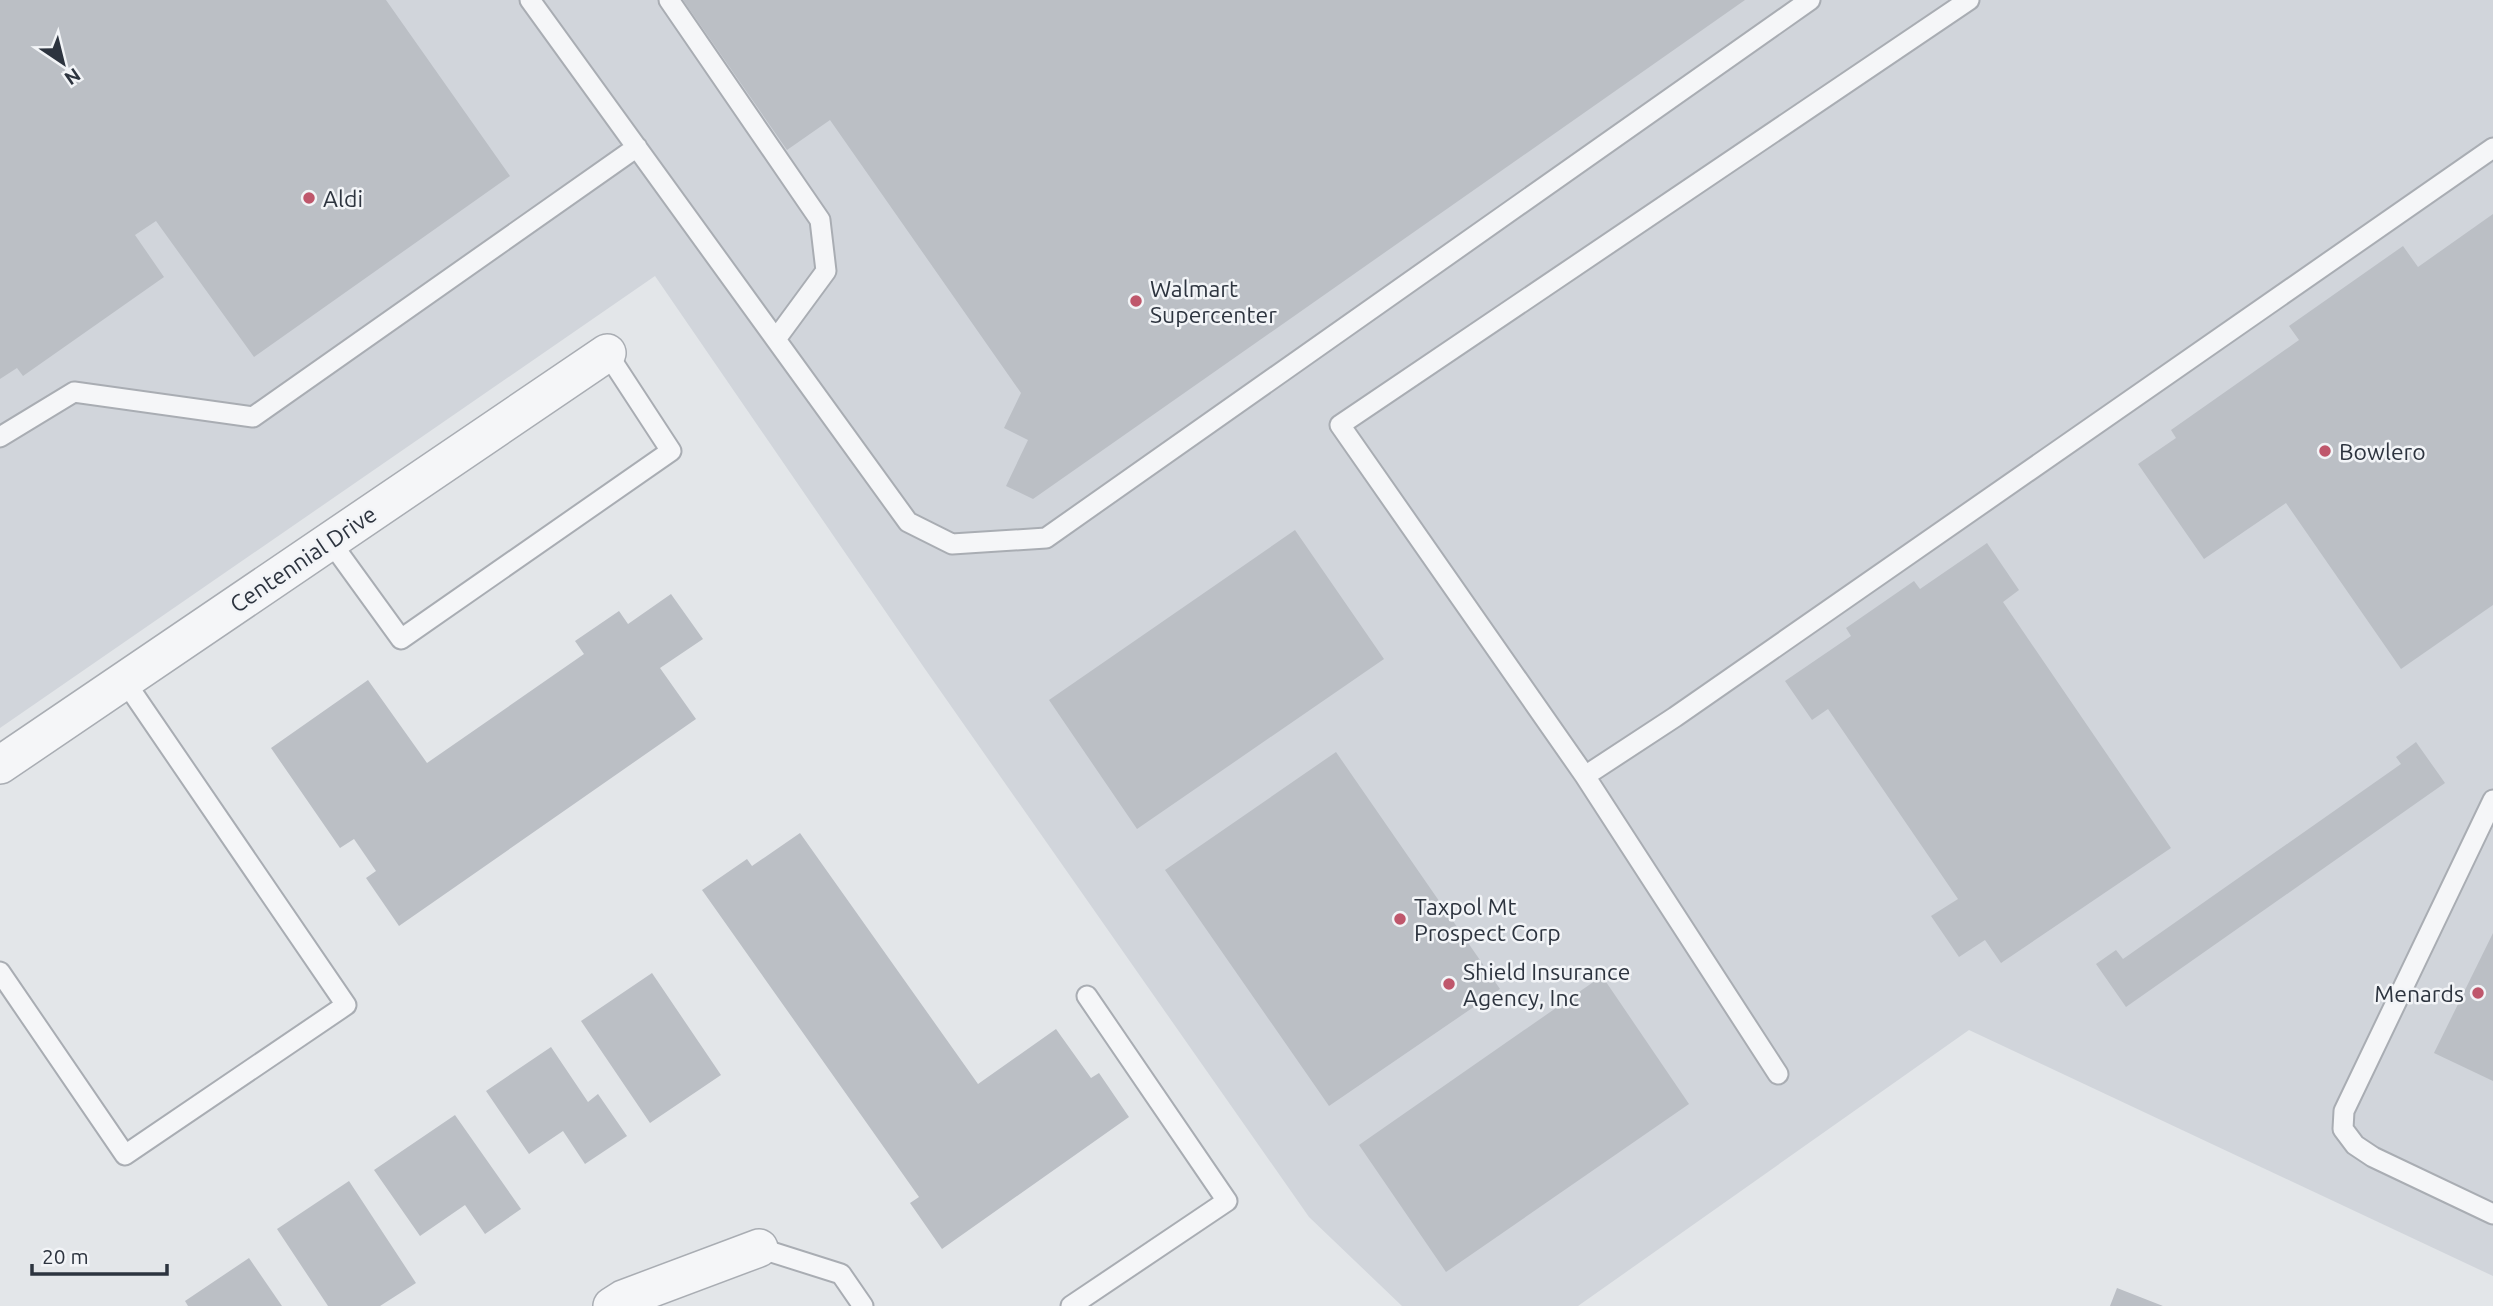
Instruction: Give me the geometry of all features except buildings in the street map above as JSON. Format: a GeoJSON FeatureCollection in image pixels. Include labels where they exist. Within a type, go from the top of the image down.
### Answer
{"type":"FeatureCollection","features":[{"type":"Feature","properties":{"kind":"street","name":"Centennial Drive"},"geometry":{"type":"LineString","coordinates":[[0,765],[607,353]]}},
{"type":"Feature","properties":{"kind":"street"},"geometry":{"type":"LineString","coordinates":[[612,1306],[623,1299],[759,1248]]}},
{"type":"Feature","properties":{"kind":"lane"},"geometry":{"type":"LineString","coordinates":[[530,0],[908,522],[952,544],[1046,538],[1810,0]]}},
{"type":"Feature","properties":{"kind":"lane"},"geometry":{"type":"LineString","coordinates":[[669,0],[820,220],[826,271],[776,339]]}},
{"type":"Feature","properties":{"kind":"lane"},"geometry":{"type":"LineString","coordinates":[[1778,1074],[1585,776],[1340,425],[1969,0]]}},
{"type":"Feature","properties":{"kind":"lane"},"geometry":{"type":"LineString","coordinates":[[0,437],[74,392],[253,417],[637,147]]}},
{"type":"Feature","properties":{"kind":"lane"},"geometry":{"type":"LineString","coordinates":[[1585,776],[1675,717],[2493,148]]}},
{"type":"Feature","properties":{"kind":"lane"},"geometry":{"type":"LineString","coordinates":[[330,541],[401,639],[671,451],[607,353]]}},
{"type":"Feature","properties":{"kind":"lane"},"geometry":{"type":"LineString","coordinates":[[0,972],[125,1155],[345,1005],[124,680]]}},
{"type":"Feature","properties":{"kind":"lane"},"geometry":{"type":"LineString","coordinates":[[2493,800],[2344,1111],[2343,1129],[2355,1145],[2373,1157],[2493,1214]]}},
{"type":"Feature","properties":{"kind":"lane"},"geometry":{"type":"LineString","coordinates":[[1071,1306],[1227,1201],[1087,996]]}},
{"type":"Feature","properties":{"kind":"lane"},"geometry":{"type":"LineString","coordinates":[[759,1248],[841,1274],[863,1306]]}},
{"type":"Feature","properties":{"kind":"shaded area"},"geometry":{"type":"Polygon","coordinates":[[[0,0],[2493,0],[2493,1276],[1969,1030],[1578,1306],[1402,1306],[1309,1217],[925,669],[655,276],[0,728],[0,0]]]}},
{"type":"Feature","properties":{"kind":"place","name":"Aldi"},"geometry":{"type":"Point","coordinates":[309,198]}},
{"type":"Feature","properties":{"kind":"place","name":"Walmart Supercenter"},"geometry":{"type":"Point","coordinates":[1136,301]}},
{"type":"Feature","properties":{"kind":"place","name":"Bowlero"},"geometry":{"type":"Point","coordinates":[2325,451]}},
{"type":"Feature","properties":{"kind":"place","name":"Taxpol Mt Prospect Corp"},"geometry":{"type":"Point","coordinates":[1400,919]}},
{"type":"Feature","properties":{"kind":"place","name":"Shield Insurance Agency, Inc"},"geometry":{"type":"Point","coordinates":[1449,984]}},
{"type":"Feature","properties":{"kind":"place","name":"Menards"},"geometry":{"type":"Point","coordinates":[2478,993]}}]}
